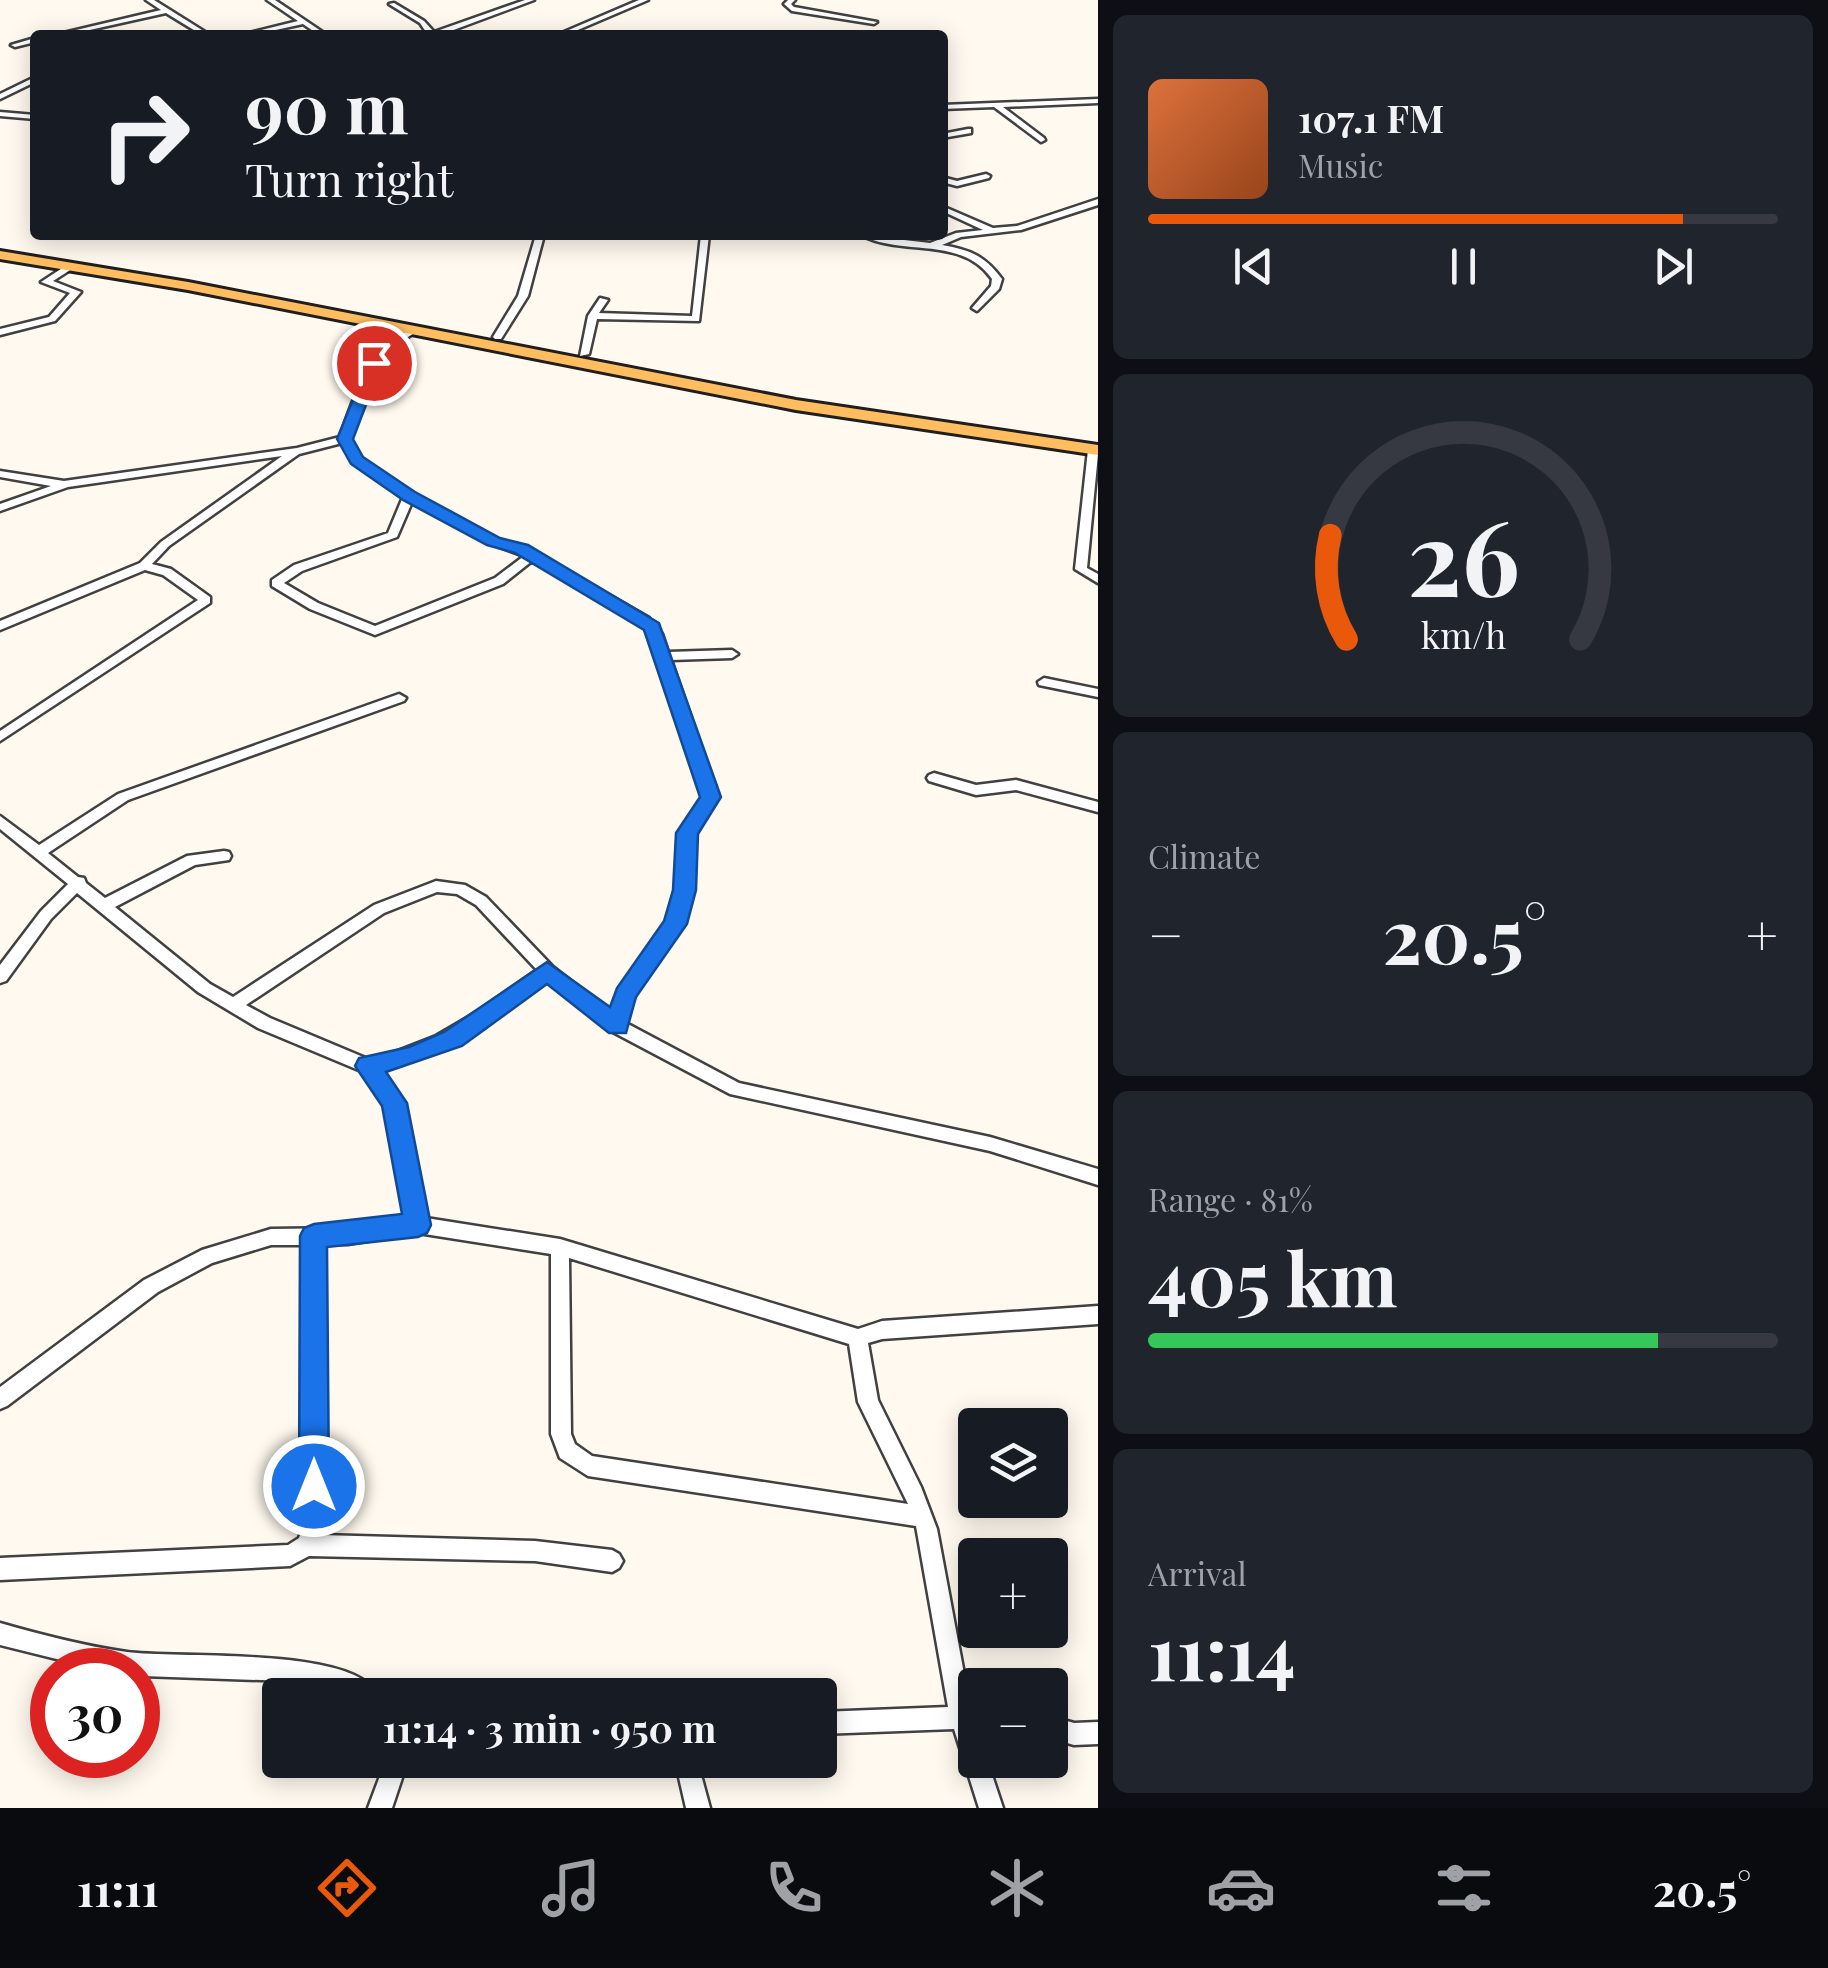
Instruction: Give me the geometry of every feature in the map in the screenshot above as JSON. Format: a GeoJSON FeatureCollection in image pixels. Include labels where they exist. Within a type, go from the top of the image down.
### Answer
{"type":"FeatureCollection","features":[{"type":"Feature","properties":{"kind":"main road"},"geometry":{"type":"LineString","coordinates":[[0,246],[800,397],[1096,447]]}},
{"type":"Feature","properties":{"kind":"main road"},"geometry":{"type":"LineString","coordinates":[[0,254],[51,257],[73,265],[796,405],[1096,447]]}},
{"type":"Feature","properties":{"kind":"street"},"geometry":{"type":"LineString","coordinates":[[149,0],[198,30]]}},
{"type":"Feature","properties":{"kind":"street"},"geometry":{"type":"LineString","coordinates":[[270,0],[316,30]]}},
{"type":"Feature","properties":{"kind":"street"},"geometry":{"type":"LineString","coordinates":[[447,30],[531,0]]}},
{"type":"Feature","properties":{"kind":"street"},"geometry":{"type":"LineString","coordinates":[[572,30],[645,0]]}},
{"type":"Feature","properties":{"kind":"street"},"geometry":{"type":"LineString","coordinates":[[792,0],[787,6],[792,9],[874,22]]}},
{"type":"Feature","properties":{"kind":"street"},"geometry":{"type":"LineString","coordinates":[[392,4],[429,30]]}},
{"type":"Feature","properties":{"kind":"street"},"geometry":{"type":"LineString","coordinates":[[80,30],[166,11]]}},
{"type":"Feature","properties":{"kind":"street"},"geometry":{"type":"LineString","coordinates":[[267,30],[303,22]]}},
{"type":"Feature","properties":{"kind":"street"},"geometry":{"type":"LineString","coordinates":[[15,45],[30,41]]}},
{"type":"Feature","properties":{"kind":"street"},"geometry":{"type":"LineString","coordinates":[[0,98],[30,83]]}},
{"type":"Feature","properties":{"kind":"street"},"geometry":{"type":"LineString","coordinates":[[948,107],[1098,101]]}},
{"type":"Feature","properties":{"kind":"street"},"geometry":{"type":"LineString","coordinates":[[996,105],[1041,140]]}},
{"type":"Feature","properties":{"kind":"street"},"geometry":{"type":"LineString","coordinates":[[0,114],[30,117]]}},
{"type":"Feature","properties":{"kind":"street"},"geometry":{"type":"LineString","coordinates":[[948,135],[968,131]]}},
{"type":"Feature","properties":{"kind":"street"},"geometry":{"type":"LineString","coordinates":[[948,181],[957,184],[986,176]]}},
{"type":"Feature","properties":{"kind":"street"},"geometry":{"type":"LineString","coordinates":[[948,239],[1018,228],[1098,202]]}},
{"type":"Feature","properties":{"kind":"street"},"geometry":{"type":"LineString","coordinates":[[948,211],[992,231]]}},
{"type":"Feature","properties":{"kind":"street"},"geometry":{"type":"LineString","coordinates":[[498,338],[524,296],[539,240]]}},
{"type":"Feature","properties":{"kind":"street"},"geometry":{"type":"LineString","coordinates":[[593,316],[696,319],[705,240]]}},
{"type":"Feature","properties":{"kind":"street"},"geometry":{"type":"LineString","coordinates":[[890,240],[968,254],[992,267],[996,287],[977,308]]}},
{"type":"Feature","properties":{"kind":"street"},"geometry":{"type":"LineString","coordinates":[[926,247],[945,240]]}},
{"type":"Feature","properties":{"kind":"street"},"geometry":{"type":"LineString","coordinates":[[0,332],[60,313],[76,292],[46,282],[73,265]]}},
{"type":"Feature","properties":{"kind":"street"},"geometry":{"type":"LineString","coordinates":[[584,354],[593,316],[603,300]]}},
{"type":"Feature","properties":{"kind":"street"},"geometry":{"type":"LineString","coordinates":[[411,332],[396,339],[374,363],[345,439],[356,460],[409,496],[494,541],[532,556],[645,620],[656,634],[710,797],[687,833],[684,890],[675,924],[625,995],[618,1026]]}},
{"type":"Feature","properties":{"kind":"street"},"geometry":{"type":"LineString","coordinates":[[0,508],[66,484],[297,450],[345,439]]}},
{"type":"Feature","properties":{"kind":"street"},"geometry":{"type":"LineString","coordinates":[[1096,447],[1093,517],[1081,569],[1098,579]]}},
{"type":"Feature","properties":{"kind":"street"},"geometry":{"type":"LineString","coordinates":[[0,626],[144,566],[165,544],[297,450]]}},
{"type":"Feature","properties":{"kind":"street"},"geometry":{"type":"LineString","coordinates":[[0,474],[66,484]]}},
{"type":"Feature","properties":{"kind":"street"},"geometry":{"type":"LineString","coordinates":[[409,496],[393,535],[298,568],[276,583],[314,606],[375,631],[499,580],[532,556]]}},
{"type":"Feature","properties":{"kind":"street"},"geometry":{"type":"LineString","coordinates":[[0,737],[206,600],[167,572],[144,566]]}},
{"type":"Feature","properties":{"kind":"street"},"geometry":{"type":"LineString","coordinates":[[664,656],[732,654]]}},
{"type":"Feature","properties":{"kind":"street"},"geometry":{"type":"LineString","coordinates":[[1044,682],[1098,694]]}},
{"type":"Feature","properties":{"kind":"street"},"geometry":{"type":"LineString","coordinates":[[40,851],[123,798],[398,698]]}},
{"type":"Feature","properties":{"kind":"street"},"geometry":{"type":"LineString","coordinates":[[934,778],[976,790],[1016,785],[1098,807]]}},
{"type":"Feature","properties":{"kind":"street"},"geometry":{"type":"LineString","coordinates":[[0,821],[79,882],[172,964],[264,1022],[368,1066],[394,1103],[418,1225]]}},
{"type":"Feature","properties":{"kind":"street"},"geometry":{"type":"LineString","coordinates":[[105,905],[192,860],[224,856]]}},
{"type":"Feature","properties":{"kind":"street"},"geometry":{"type":"LineString","coordinates":[[0,977],[46,914],[79,882]]}},
{"type":"Feature","properties":{"kind":"street"},"geometry":{"type":"LineString","coordinates":[[236,1003],[379,909],[436,886],[460,889],[480,901],[547,971],[618,1026],[736,1088],[990,1144],[1098,1177]]}},
{"type":"Feature","properties":{"kind":"street"},"geometry":{"type":"LineString","coordinates":[[368,1066],[412,1056],[453,1039],[547,971]]}},
{"type":"Feature","properties":{"kind":"street"},"geometry":{"type":"LineString","coordinates":[[0,1399],[151,1286],[208,1256],[270,1237],[418,1225],[560,1247],[858,1338],[882,1330],[1098,1315]]}},
{"type":"Feature","properties":{"kind":"street"},"geometry":{"type":"LineString","coordinates":[[308,1545],[313,1526],[314,1236]]}},
{"type":"Feature","properties":{"kind":"street"},"geometry":{"type":"LineString","coordinates":[[560,1247],[561,1434],[567,1451],[588,1466],[923,1517]]}},
{"type":"Feature","properties":{"kind":"street"},"geometry":{"type":"LineString","coordinates":[[858,1338],[868,1402],[923,1517],[958,1673]]}},
{"type":"Feature","properties":{"kind":"street"},"geometry":{"type":"LineString","coordinates":[[0,1570],[290,1555],[308,1545],[516,1550],[612,1561]]}},
{"type":"Feature","properties":{"kind":"street"},"geometry":{"type":"LineString","coordinates":[[0,1634],[85,1658],[312,1673],[336,1678]]}},
{"type":"Feature","properties":{"kind":"street"},"geometry":{"type":"LineString","coordinates":[[837,1722],[958,1717]]}},
{"type":"Feature","properties":{"kind":"street"},"geometry":{"type":"LineString","coordinates":[[1068,1732],[1098,1732]]}},
{"type":"Feature","properties":{"kind":"street"},"geometry":{"type":"LineString","coordinates":[[380,1808],[391,1778]]}},
{"type":"Feature","properties":{"kind":"street"},"geometry":{"type":"LineString","coordinates":[[690,1778],[698,1808]]}},
{"type":"Feature","properties":{"kind":"street"},"geometry":{"type":"LineString","coordinates":[[983,1778],[991,1808]]}},
{"type":"Feature","properties":{"kind":"route"},"geometry":{"type":"LineString","coordinates":[[314,1486],[314,1236],[348,1236],[418,1225],[394,1103],[368,1066],[412,1056],[453,1039],[547,971],[618,1026],[625,995],[675,924],[684,890],[687,833],[710,797],[656,634],[645,620],[521,549],[494,541],[448,518],[356,460],[345,439],[374,363]]}}]}
